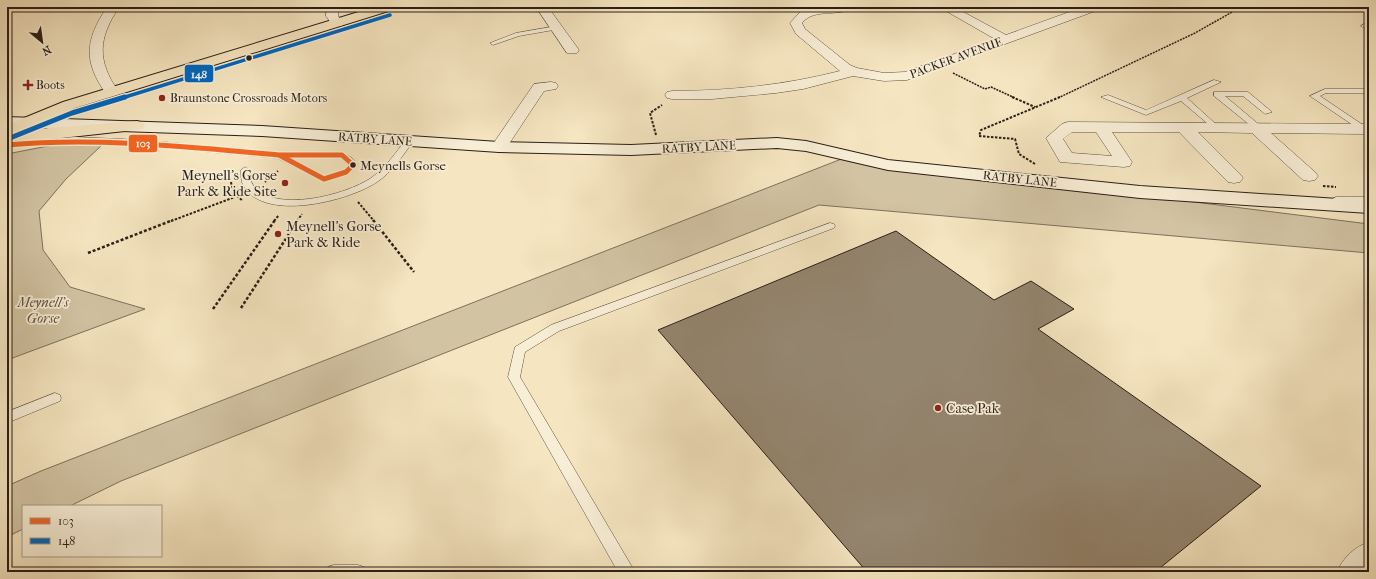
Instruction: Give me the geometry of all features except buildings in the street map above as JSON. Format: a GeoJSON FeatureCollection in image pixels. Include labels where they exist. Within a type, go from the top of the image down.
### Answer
{"type":"FeatureCollection","features":[{"type":"Feature","properties":{"kind":"main road"},"geometry":{"type":"LineString","coordinates":[[7,131],[68,105],[111,91],[388,7]]}},
{"type":"Feature","properties":{"kind":"main road","name":"RATBY LANE"},"geometry":{"type":"LineString","coordinates":[[7,122],[262,131],[499,147],[631,150],[777,143],[806,146],[888,165],[1140,192],[1369,207]]}},
{"type":"Feature","properties":{"kind":"main road"},"geometry":{"type":"LineString","coordinates":[[7,139],[49,133],[137,126]]}},
{"type":"Feature","properties":{"kind":"street"},"geometry":{"type":"LineString","coordinates":[[111,91],[98,67],[96,52],[99,37],[112,7]]}},
{"type":"Feature","properties":{"kind":"street"},"geometry":{"type":"LineString","coordinates":[[333,7],[332,16],[337,23]]}},
{"type":"Feature","properties":{"kind":"street"},"geometry":{"type":"LineString","coordinates":[[542,7],[572,50]]}},
{"type":"Feature","properties":{"kind":"street"},"geometry":{"type":"LineString","coordinates":[[844,7],[804,14],[798,18],[796,23],[800,31],[844,68],[853,72]]}},
{"type":"Feature","properties":{"kind":"street"},"geometry":{"type":"LineString","coordinates":[[945,7],[1006,40]]}},
{"type":"Feature","properties":{"kind":"street","name":"PACKER AVENUE"},"geometry":{"type":"LineString","coordinates":[[672,96],[712,95],[776,90],[803,85],[853,72],[884,77],[907,76],[938,66],[1094,7]]}},
{"type":"Feature","properties":{"kind":"street"},"geometry":{"type":"LineString","coordinates":[[789,9],[804,14]]}},
{"type":"Feature","properties":{"kind":"street"},"geometry":{"type":"LineString","coordinates":[[499,147],[539,87],[551,86]]}},
{"type":"Feature","properties":{"kind":"street"},"geometry":{"type":"LineString","coordinates":[[1101,127],[1367,129]]}},
{"type":"Feature","properties":{"kind":"street"},"geometry":{"type":"LineString","coordinates":[[1184,128],[1234,178]]}},
{"type":"Feature","properties":{"kind":"street"},"geometry":{"type":"LineString","coordinates":[[1258,128],[1309,176]]}},
{"type":"Feature","properties":{"kind":"street"},"geometry":{"type":"LineString","coordinates":[[1352,572],[1369,555]]}},
{"type":"Feature","properties":{"kind":"lane"},"geometry":{"type":"LineString","coordinates":[[493,43],[518,34],[557,28]]}},
{"type":"Feature","properties":{"kind":"lane"},"geometry":{"type":"LineString","coordinates":[[1105,97],[1146,114],[1217,82]]}},
{"type":"Feature","properties":{"kind":"lane"},"geometry":{"type":"LineString","coordinates":[[1367,129],[1314,96],[1325,91],[1369,91]]}},
{"type":"Feature","properties":{"kind":"lane"},"geometry":{"type":"LineString","coordinates":[[1258,128],[1217,94],[1245,94],[1268,112]]}},
{"type":"Feature","properties":{"kind":"lane"},"geometry":{"type":"LineString","coordinates":[[1182,98],[1215,128]]}},
{"type":"Feature","properties":{"kind":"lane"},"geometry":{"type":"LineString","coordinates":[[7,145],[45,140],[123,142],[279,155],[342,155],[353,165],[346,172],[324,179],[279,155]]}},
{"type":"Feature","properties":{"kind":"lane"},"geometry":{"type":"LineString","coordinates":[[245,170],[247,184],[252,190],[269,200],[298,203],[340,196],[354,191],[375,180],[396,159],[409,141]]}},
{"type":"Feature","properties":{"kind":"lane"},"geometry":{"type":"LineString","coordinates":[[1232,198],[1369,200]]}},
{"type":"Feature","properties":{"kind":"lane"},"geometry":{"type":"LineString","coordinates":[[626,572],[514,377],[519,350],[555,328],[830,226]]}},
{"type":"Feature","properties":{"kind":"lane"},"geometry":{"type":"LineString","coordinates":[[7,418],[56,398]]}},
{"type":"Feature","properties":{"kind":"lane"},"geometry":{"type":"LineString","coordinates":[[334,572],[358,572]]}},
{"type":"Feature","properties":{"kind":"path"},"geometry":{"type":"LineString","coordinates":[[938,66],[985,89],[991,87],[1036,108]]}},
{"type":"Feature","properties":{"kind":"path"},"geometry":{"type":"LineString","coordinates":[[657,139],[650,113],[673,99],[672,96]]}},
{"type":"Feature","properties":{"kind":"path"},"geometry":{"type":"LineString","coordinates":[[274,176],[278,172]]}},
{"type":"Feature","properties":{"kind":"path"},"geometry":{"type":"LineString","coordinates":[[262,179],[263,183],[269,187]]}},
{"type":"Feature","properties":{"kind":"path"},"geometry":{"type":"LineString","coordinates":[[88,253],[252,190]]}},
{"type":"Feature","properties":{"kind":"path"},"geometry":{"type":"LineString","coordinates":[[356,200],[414,272]]}},
{"type":"Feature","properties":{"kind":"path"},"geometry":{"type":"LineString","coordinates":[[241,308],[304,210]]}},
{"type":"Feature","properties":{"kind":"path"},"geometry":{"type":"LineString","coordinates":[[214,309],[281,211]]}},
{"type":"Feature","properties":{"kind":"green space","name":"Meynell's Gorse"},"geometry":{"type":"Polygon","coordinates":[[[53,145],[102,145],[66,179],[39,211],[43,250],[70,287],[145,309],[7,360],[7,154],[53,145]]]}},
{"type":"Feature","properties":{"kind":"green space"},"geometry":{"type":"Polygon","coordinates":[[[844,158],[1369,224],[1369,253],[819,205],[121,481],[72,505],[22,505],[22,530],[7,537],[7,486],[41,471],[844,158]]]}},
{"type":"Feature","properties":{"kind":"transit line","name":"148"},"geometry":{"type":"LineString","coordinates":[[10,138],[72,113],[390,15]]}},
{"type":"Feature","properties":{"kind":"transit line","name":"103"},"geometry":{"type":"LineString","coordinates":[[7,145],[41,142],[109,141],[279,155]]}},
{"type":"Feature","properties":{"kind":"transit line","name":"103"},"geometry":{"type":"LineString","coordinates":[[279,155],[342,155],[353,165],[346,172],[324,179],[279,155]]}},
{"type":"Feature","properties":{"kind":"place","name":"Boots"},"geometry":{"type":"Point","coordinates":[28,85]}},
{"type":"Feature","properties":{"kind":"place","name":"Braunstone Crossroads Motors"},"geometry":{"type":"Point","coordinates":[162,98]}},
{"type":"Feature","properties":{"kind":"place","name":"Meynells Gorse"},"geometry":{"type":"Point","coordinates":[353,165]}},
{"type":"Feature","properties":{"kind":"place","name":"Meynell's Gorse Park & Ride Site"},"geometry":{"type":"Point","coordinates":[285,183]}},
{"type":"Feature","properties":{"kind":"place","name":"Meynell's Gorse Park & Ride"},"geometry":{"type":"Point","coordinates":[278,234]}},
{"type":"Feature","properties":{"kind":"place","name":"Case Pak"},"geometry":{"type":"Point","coordinates":[938,408]}}]}
